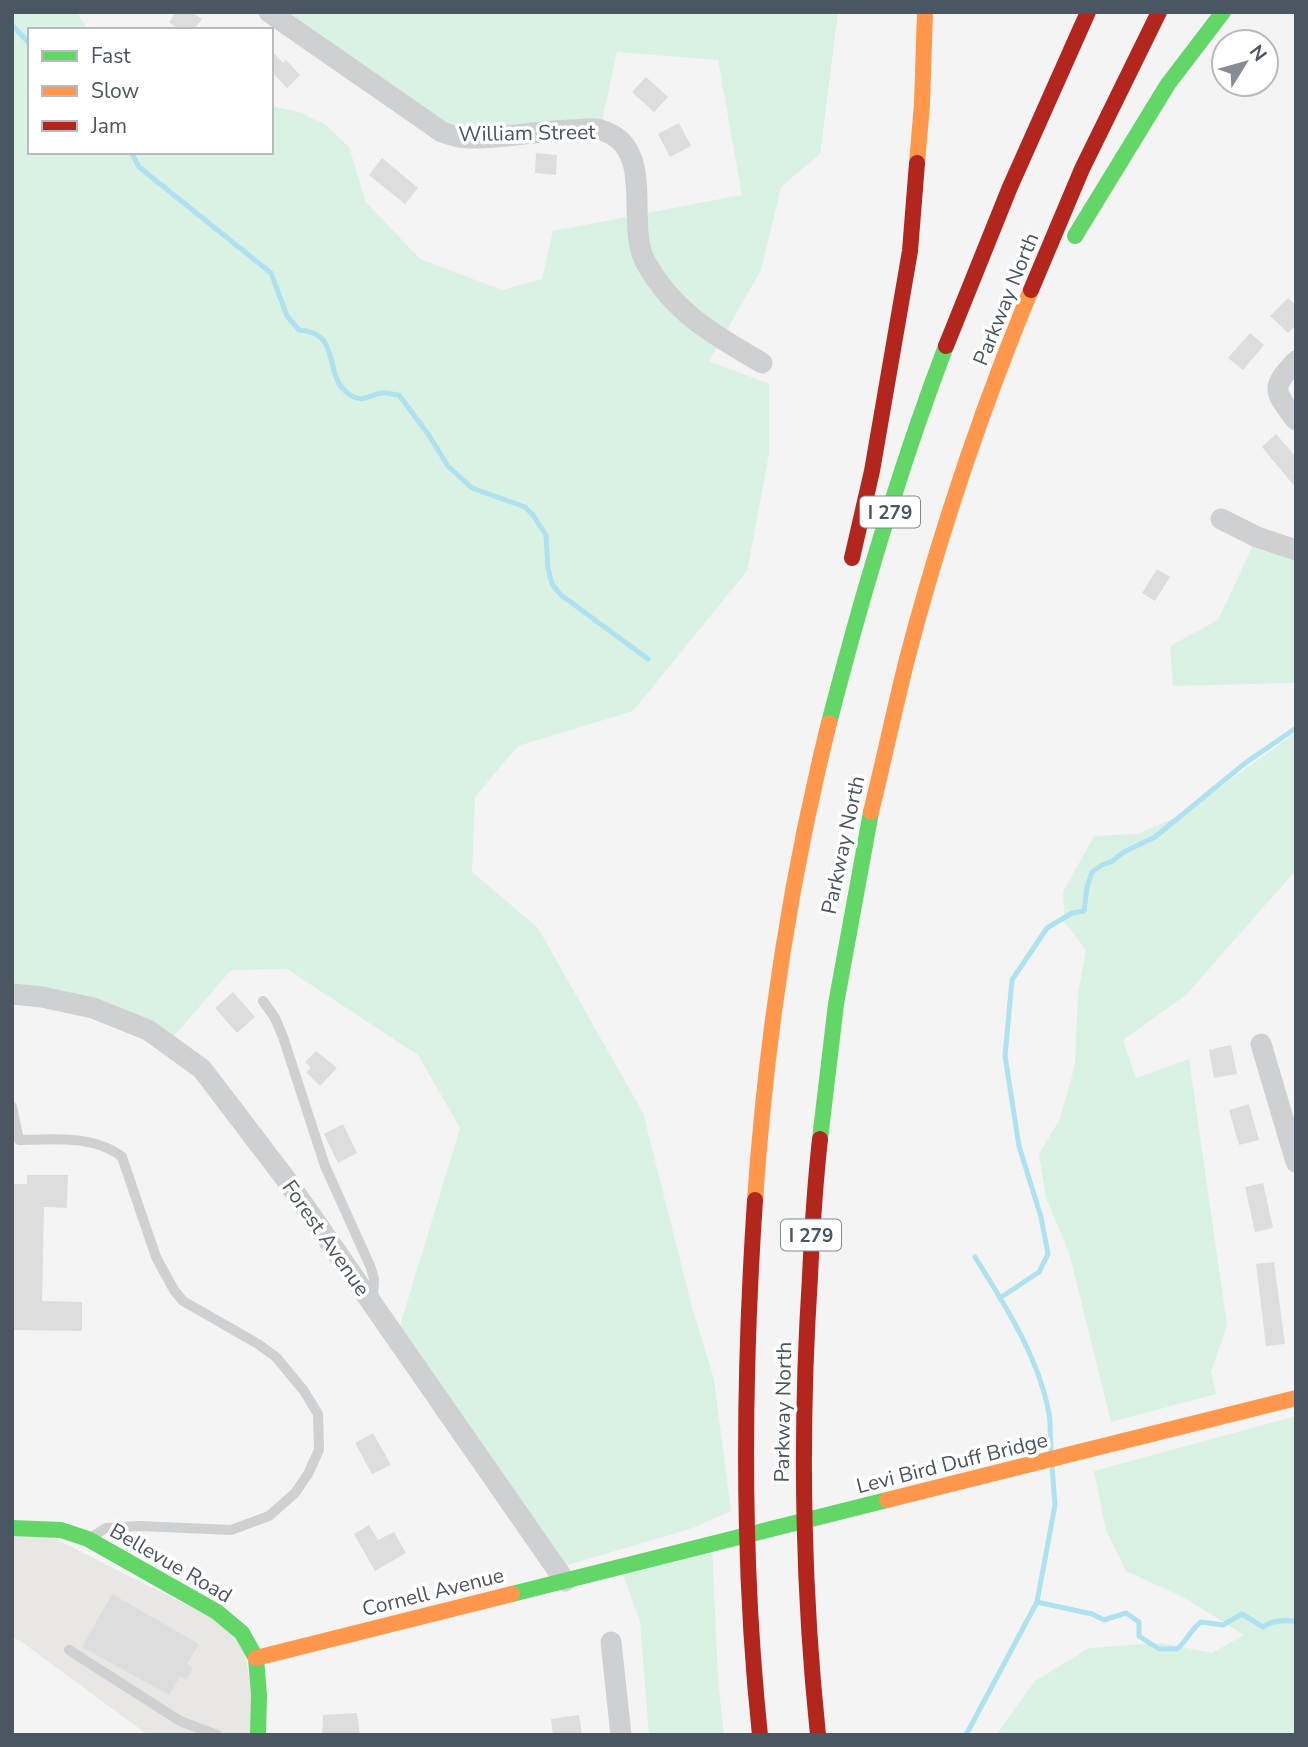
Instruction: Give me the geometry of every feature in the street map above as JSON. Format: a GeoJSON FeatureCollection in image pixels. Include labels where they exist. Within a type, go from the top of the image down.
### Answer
{"type":"FeatureCollection","features":[{"type":"Feature","properties":{"kind":"main road"},"geometry":{"type":"LineString","coordinates":[[848,576],[872,471],[910,251],[922,104],[925,12]]}},
{"type":"Feature","properties":{"kind":"main road","name":"Parkway North"},"geometry":{"type":"LineString","coordinates":[[760,1735],[747,1563],[746,1392],[755,1190],[772,1037],[793,900],[824,745],[881,539],[972,281],[1046,103],[1088,12]]}},
{"type":"Feature","properties":{"kind":"main road","name":"Parkway North"},"geometry":{"type":"LineString","coordinates":[[818,1735],[808,1634],[803,1457],[808,1277],[820,1118],[845,943],[865,833],[904,675],[964,471],[1019,320],[1067,205],[1121,86],[1159,12]]}},
{"type":"Feature","properties":{"kind":"main road"},"geometry":{"type":"LineString","coordinates":[[1068,251],[1168,84],[1223,12]]}},
{"type":"Feature","properties":{"kind":"main road"},"geometry":{"type":"LineString","coordinates":[[964,471],[1039,313]]}},
{"type":"Feature","properties":{"kind":"main road"},"geometry":{"type":"LineString","coordinates":[[772,1037],[781,896],[793,813],[827,668]]}},
{"type":"Feature","properties":{"kind":"main road","name":"Levi Bird Duff Bridge"},"geometry":{"type":"LineString","coordinates":[[620,1567],[1295,1398]]}},
{"type":"Feature","properties":{"kind":"main road","name":"Bellevue Road"},"geometry":{"type":"LineString","coordinates":[[12,1528],[61,1530],[88,1539],[217,1612],[242,1633],[256,1658],[260,1695],[258,1735]]}},
{"type":"Feature","properties":{"kind":"main road","name":"Cornell Avenue"},"geometry":{"type":"LineString","coordinates":[[256,1658],[620,1567]]}},
{"type":"Feature","properties":{"kind":"street","name":"William Street"},"geometry":{"type":"LineString","coordinates":[[269,12],[442,132],[465,139],[600,130],[618,139],[631,156],[637,176],[636,232],[644,260],[662,289],[707,331],[762,363]]}},
{"type":"Feature","properties":{"kind":"street"},"geometry":{"type":"LineString","coordinates":[[1296,361],[1280,380],[1277,391],[1278,397],[1296,420]]}},
{"type":"Feature","properties":{"kind":"street"},"geometry":{"type":"LineString","coordinates":[[1221,519],[1257,537],[1296,550]]}},
{"type":"Feature","properties":{"kind":"street","name":"Forest Avenue"},"geometry":{"type":"LineString","coordinates":[[12,994],[42,997],[104,1013],[148,1030],[202,1069],[285,1178],[565,1581]]}},
{"type":"Feature","properties":{"kind":"street"},"geometry":{"type":"LineString","coordinates":[[1261,1044],[1296,1162]]}},
{"type":"Feature","properties":{"kind":"street"},"geometry":{"type":"LineString","coordinates":[[611,1642],[621,1735]]}},
{"type":"Feature","properties":{"kind":"lane"},"geometry":{"type":"LineString","coordinates":[[263,1001],[275,1018],[283,1037],[325,1166],[371,1268],[374,1279],[373,1306]]}},
{"type":"Feature","properties":{"kind":"lane"},"geometry":{"type":"LineString","coordinates":[[12,1107],[19,1140],[67,1139],[112,1149],[122,1157],[156,1257],[178,1296],[276,1357],[304,1391],[318,1414],[318,1450],[308,1474],[295,1493],[269,1516],[231,1530],[139,1526],[106,1528],[88,1539]]}},
{"type":"Feature","properties":{"kind":"lane"},"geometry":{"type":"LineString","coordinates":[[69,1650],[180,1721],[217,1735]]}},
{"type":"Feature","properties":{"kind":"shaded area"},"geometry":{"type":"Polygon","coordinates":[[[32,1527],[242,1633],[258,1735],[148,1735],[19,1640],[12,1638],[12,1528],[32,1527]]]}},
{"type":"Feature","properties":{"kind":"green space"},"geometry":{"type":"Polygon","coordinates":[[[12,12],[77,12],[87,28],[28,28],[28,154],[273,154],[273,106],[299,112],[326,125],[349,147],[366,202],[420,259],[502,290],[542,279],[553,231],[742,195],[718,60],[617,52],[600,130],[465,139],[269,12],[838,12],[820,154],[781,187],[761,270],[709,361],[769,384],[769,454],[747,571],[633,711],[518,746],[475,797],[472,872],[538,928],[643,1113],[693,1311],[714,1379],[731,1511],[690,1529],[557,1568],[396,1339],[460,1128],[418,1055],[287,969],[231,970],[168,1043],[148,1030],[12,994],[12,12]]]}},
{"type":"Feature","properties":{"kind":"green space"},"geometry":{"type":"Polygon","coordinates":[[[1257,537],[1296,550],[1296,685],[1173,686],[1170,646],[1218,620],[1257,537]]]}},
{"type":"Feature","properties":{"kind":"green space"},"geometry":{"type":"Polygon","coordinates":[[[1296,732],[1296,870],[1187,994],[1123,1040],[1136,1078],[1189,1059],[1227,1325],[1211,1372],[1216,1394],[1111,1422],[1069,1252],[1046,1198],[1039,1154],[1060,1119],[1075,1065],[1078,994],[1086,950],[1065,923],[1063,892],[1094,836],[1137,834],[1182,815],[1296,732]]]}},
{"type":"Feature","properties":{"kind":"green space"},"geometry":{"type":"Polygon","coordinates":[[[1296,1416],[1296,1735],[996,1735],[1035,1681],[1089,1648],[1161,1643],[1212,1653],[1244,1635],[1185,1598],[1126,1571],[1106,1530],[1094,1471],[1296,1416]]]}},
{"type":"Feature","properties":{"kind":"green space"},"geometry":{"type":"Polygon","coordinates":[[[712,1545],[718,1680],[724,1735],[649,1735],[640,1621],[620,1567],[712,1545]]]}},
{"type":"Feature","properties":{"kind":"building"},"geometry":{"type":"Polygon","coordinates":[[[176,12],[192,12],[202,19],[195,28],[176,28],[169,22],[176,12]]]}},
{"type":"Feature","properties":{"kind":"building"},"geometry":{"type":"Polygon","coordinates":[[[273,52],[283,63],[286,60],[300,75],[287,88],[273,73],[273,52]]]}},
{"type":"Feature","properties":{"kind":"building"},"geometry":{"type":"Polygon","coordinates":[[[646,77],[668,97],[654,112],[632,92],[646,77]]]}},
{"type":"Feature","properties":{"kind":"building"},"geometry":{"type":"Polygon","coordinates":[[[679,123],[691,146],[670,157],[658,134],[679,123]]]}},
{"type":"Feature","properties":{"kind":"building"},"geometry":{"type":"Polygon","coordinates":[[[536,153],[557,155],[556,175],[535,173],[536,153]]]}},
{"type":"Feature","properties":{"kind":"building"},"geometry":{"type":"Polygon","coordinates":[[[382,158],[418,188],[405,204],[369,175],[382,158]]]}},
{"type":"Feature","properties":{"kind":"building"},"geometry":{"type":"Polygon","coordinates":[[[1288,298],[1296,305],[1296,325],[1288,333],[1270,316],[1288,298]]]}},
{"type":"Feature","properties":{"kind":"building"},"geometry":{"type":"Polygon","coordinates":[[[1250,333],[1264,345],[1243,370],[1228,358],[1250,333]]]}},
{"type":"Feature","properties":{"kind":"building"},"geometry":{"type":"Polygon","coordinates":[[[1276,434],[1296,457],[1296,488],[1262,447],[1276,434]]]}},
{"type":"Feature","properties":{"kind":"building"},"geometry":{"type":"Polygon","coordinates":[[[1157,569],[1170,577],[1155,601],[1142,593],[1157,569]]]}},
{"type":"Feature","properties":{"kind":"building"},"geometry":{"type":"Polygon","coordinates":[[[233,992],[255,1017],[237,1033],[215,1008],[233,992]]]}},
{"type":"Feature","properties":{"kind":"building"},"geometry":{"type":"Polygon","coordinates":[[[1231,1045],[1237,1074],[1214,1078],[1209,1050],[1231,1045]]]}},
{"type":"Feature","properties":{"kind":"building"},"geometry":{"type":"Polygon","coordinates":[[[316,1051],[337,1068],[320,1086],[306,1072],[311,1068],[305,1062],[316,1051]]]}},
{"type":"Feature","properties":{"kind":"building"},"geometry":{"type":"Polygon","coordinates":[[[1249,1104],[1259,1140],[1239,1145],[1229,1110],[1249,1104]]]}},
{"type":"Feature","properties":{"kind":"building"},"geometry":{"type":"Polygon","coordinates":[[[343,1124],[357,1153],[338,1163],[324,1134],[343,1124]]]}},
{"type":"Feature","properties":{"kind":"building"},"geometry":{"type":"Polygon","coordinates":[[[27,1175],[68,1175],[67,1208],[44,1207],[42,1301],[82,1302],[82,1331],[12,1330],[12,1184],[27,1184],[27,1175]]]}},
{"type":"Feature","properties":{"kind":"building"},"geometry":{"type":"Polygon","coordinates":[[[1263,1183],[1273,1228],[1255,1232],[1245,1187],[1263,1183]]]}},
{"type":"Feature","properties":{"kind":"building"},"geometry":{"type":"Polygon","coordinates":[[[1274,1262],[1285,1344],[1266,1346],[1256,1264],[1274,1262]]]}},
{"type":"Feature","properties":{"kind":"building"},"geometry":{"type":"Polygon","coordinates":[[[373,1433],[391,1465],[372,1474],[355,1443],[373,1433]]]}},
{"type":"Feature","properties":{"kind":"building"},"geometry":{"type":"Polygon","coordinates":[[[369,1525],[378,1540],[394,1532],[406,1553],[375,1571],[354,1534],[369,1525]]]}},
{"type":"Feature","properties":{"kind":"building"},"geometry":{"type":"Polygon","coordinates":[[[112,1594],[199,1644],[187,1664],[193,1668],[186,1680],[180,1676],[169,1695],[82,1647],[112,1594]]]}},
{"type":"Feature","properties":{"kind":"building"},"geometry":{"type":"Polygon","coordinates":[[[357,1713],[360,1735],[322,1735],[323,1715],[357,1713]]]}},
{"type":"Feature","properties":{"kind":"building"},"geometry":{"type":"Polygon","coordinates":[[[579,1715],[582,1735],[553,1735],[551,1719],[579,1715]]]}},
{"type":"Feature","properties":{"kind":"waterway"},"geometry":{"type":"LineString","coordinates":[[12,25],[28,42]]}},
{"type":"Feature","properties":{"kind":"waterway"},"geometry":{"type":"LineString","coordinates":[[132,154],[139,167],[271,273],[287,316],[299,330],[313,333],[322,339],[327,347],[341,387],[359,399],[384,393],[399,395],[448,466],[472,488],[525,507],[546,535],[552,584],[561,595],[648,659]]}},
{"type":"Feature","properties":{"kind":"waterway"},"geometry":{"type":"LineString","coordinates":[[1000,1298],[1039,1272],[1048,1254],[1041,1217],[1019,1146],[1005,1056],[1012,980],[1047,928],[1072,913],[1084,911],[1092,872],[1155,837],[1244,764],[1296,728]]}},
{"type":"Feature","properties":{"kind":"waterway"},"geometry":{"type":"LineString","coordinates":[[975,1257],[1019,1332],[1037,1371],[1049,1413],[1051,1450]]}},
{"type":"Feature","properties":{"kind":"waterway"},"geometry":{"type":"LineString","coordinates":[[966,1735],[1037,1602],[1055,1505],[1052,1467]]}},
{"type":"Feature","properties":{"kind":"waterway"},"geometry":{"type":"LineString","coordinates":[[1037,1602],[1092,1614],[1104,1620],[1126,1613],[1139,1622],[1139,1636],[1159,1649],[1177,1649],[1201,1622],[1223,1625],[1242,1614],[1263,1627],[1278,1621],[1296,1621]]}},
{"type":"Feature","properties":{"kind":"traffic: fast"},"geometry":{"type":"LineString","coordinates":[[1075,236],[1168,84],[1223,12]]}},
{"type":"Feature","properties":{"kind":"traffic: fast"},"geometry":{"type":"LineString","coordinates":[[829,723],[882,533],[946,346]]}},
{"type":"Feature","properties":{"kind":"traffic: fast"},"geometry":{"type":"LineString","coordinates":[[820,1139],[836,1004],[871,812]]}},
{"type":"Feature","properties":{"kind":"traffic: fast"},"geometry":{"type":"LineString","coordinates":[[512,1594],[887,1500]]}},
{"type":"Feature","properties":{"kind":"traffic: fast"},"geometry":{"type":"LineString","coordinates":[[12,1528],[61,1530],[88,1539],[217,1612],[242,1633],[256,1658],[258,1735]]}},
{"type":"Feature","properties":{"kind":"traffic: slow"},"geometry":{"type":"LineString","coordinates":[[917,163],[925,12]]}},
{"type":"Feature","properties":{"kind":"traffic: slow"},"geometry":{"type":"LineString","coordinates":[[871,812],[906,663],[932,568],[978,427],[1031,290]]}},
{"type":"Feature","properties":{"kind":"traffic: slow"},"geometry":{"type":"LineString","coordinates":[[755,1200],[773,1020],[791,900],[829,723]]}},
{"type":"Feature","properties":{"kind":"traffic: slow"},"geometry":{"type":"LineString","coordinates":[[887,1500],[1296,1398]]}},
{"type":"Feature","properties":{"kind":"traffic: slow"},"geometry":{"type":"LineString","coordinates":[[256,1658],[512,1594]]}},
{"type":"Feature","properties":{"kind":"traffic: jam"},"geometry":{"type":"LineString","coordinates":[[946,346],[1010,187],[1088,12]]}},
{"type":"Feature","properties":{"kind":"traffic: jam"},"geometry":{"type":"LineString","coordinates":[[1031,290],[1082,169],[1159,12]]}},
{"type":"Feature","properties":{"kind":"traffic: jam"},"geometry":{"type":"LineString","coordinates":[[852,558],[872,471],[910,251],[917,163]]}},
{"type":"Feature","properties":{"kind":"traffic: jam"},"geometry":{"type":"LineString","coordinates":[[818,1735],[806,1563],[804,1449],[807,1334],[820,1139]]}},
{"type":"Feature","properties":{"kind":"traffic: jam"},"geometry":{"type":"LineString","coordinates":[[755,1200],[748,1334],[746,1468],[750,1601],[760,1735]]}}]}
